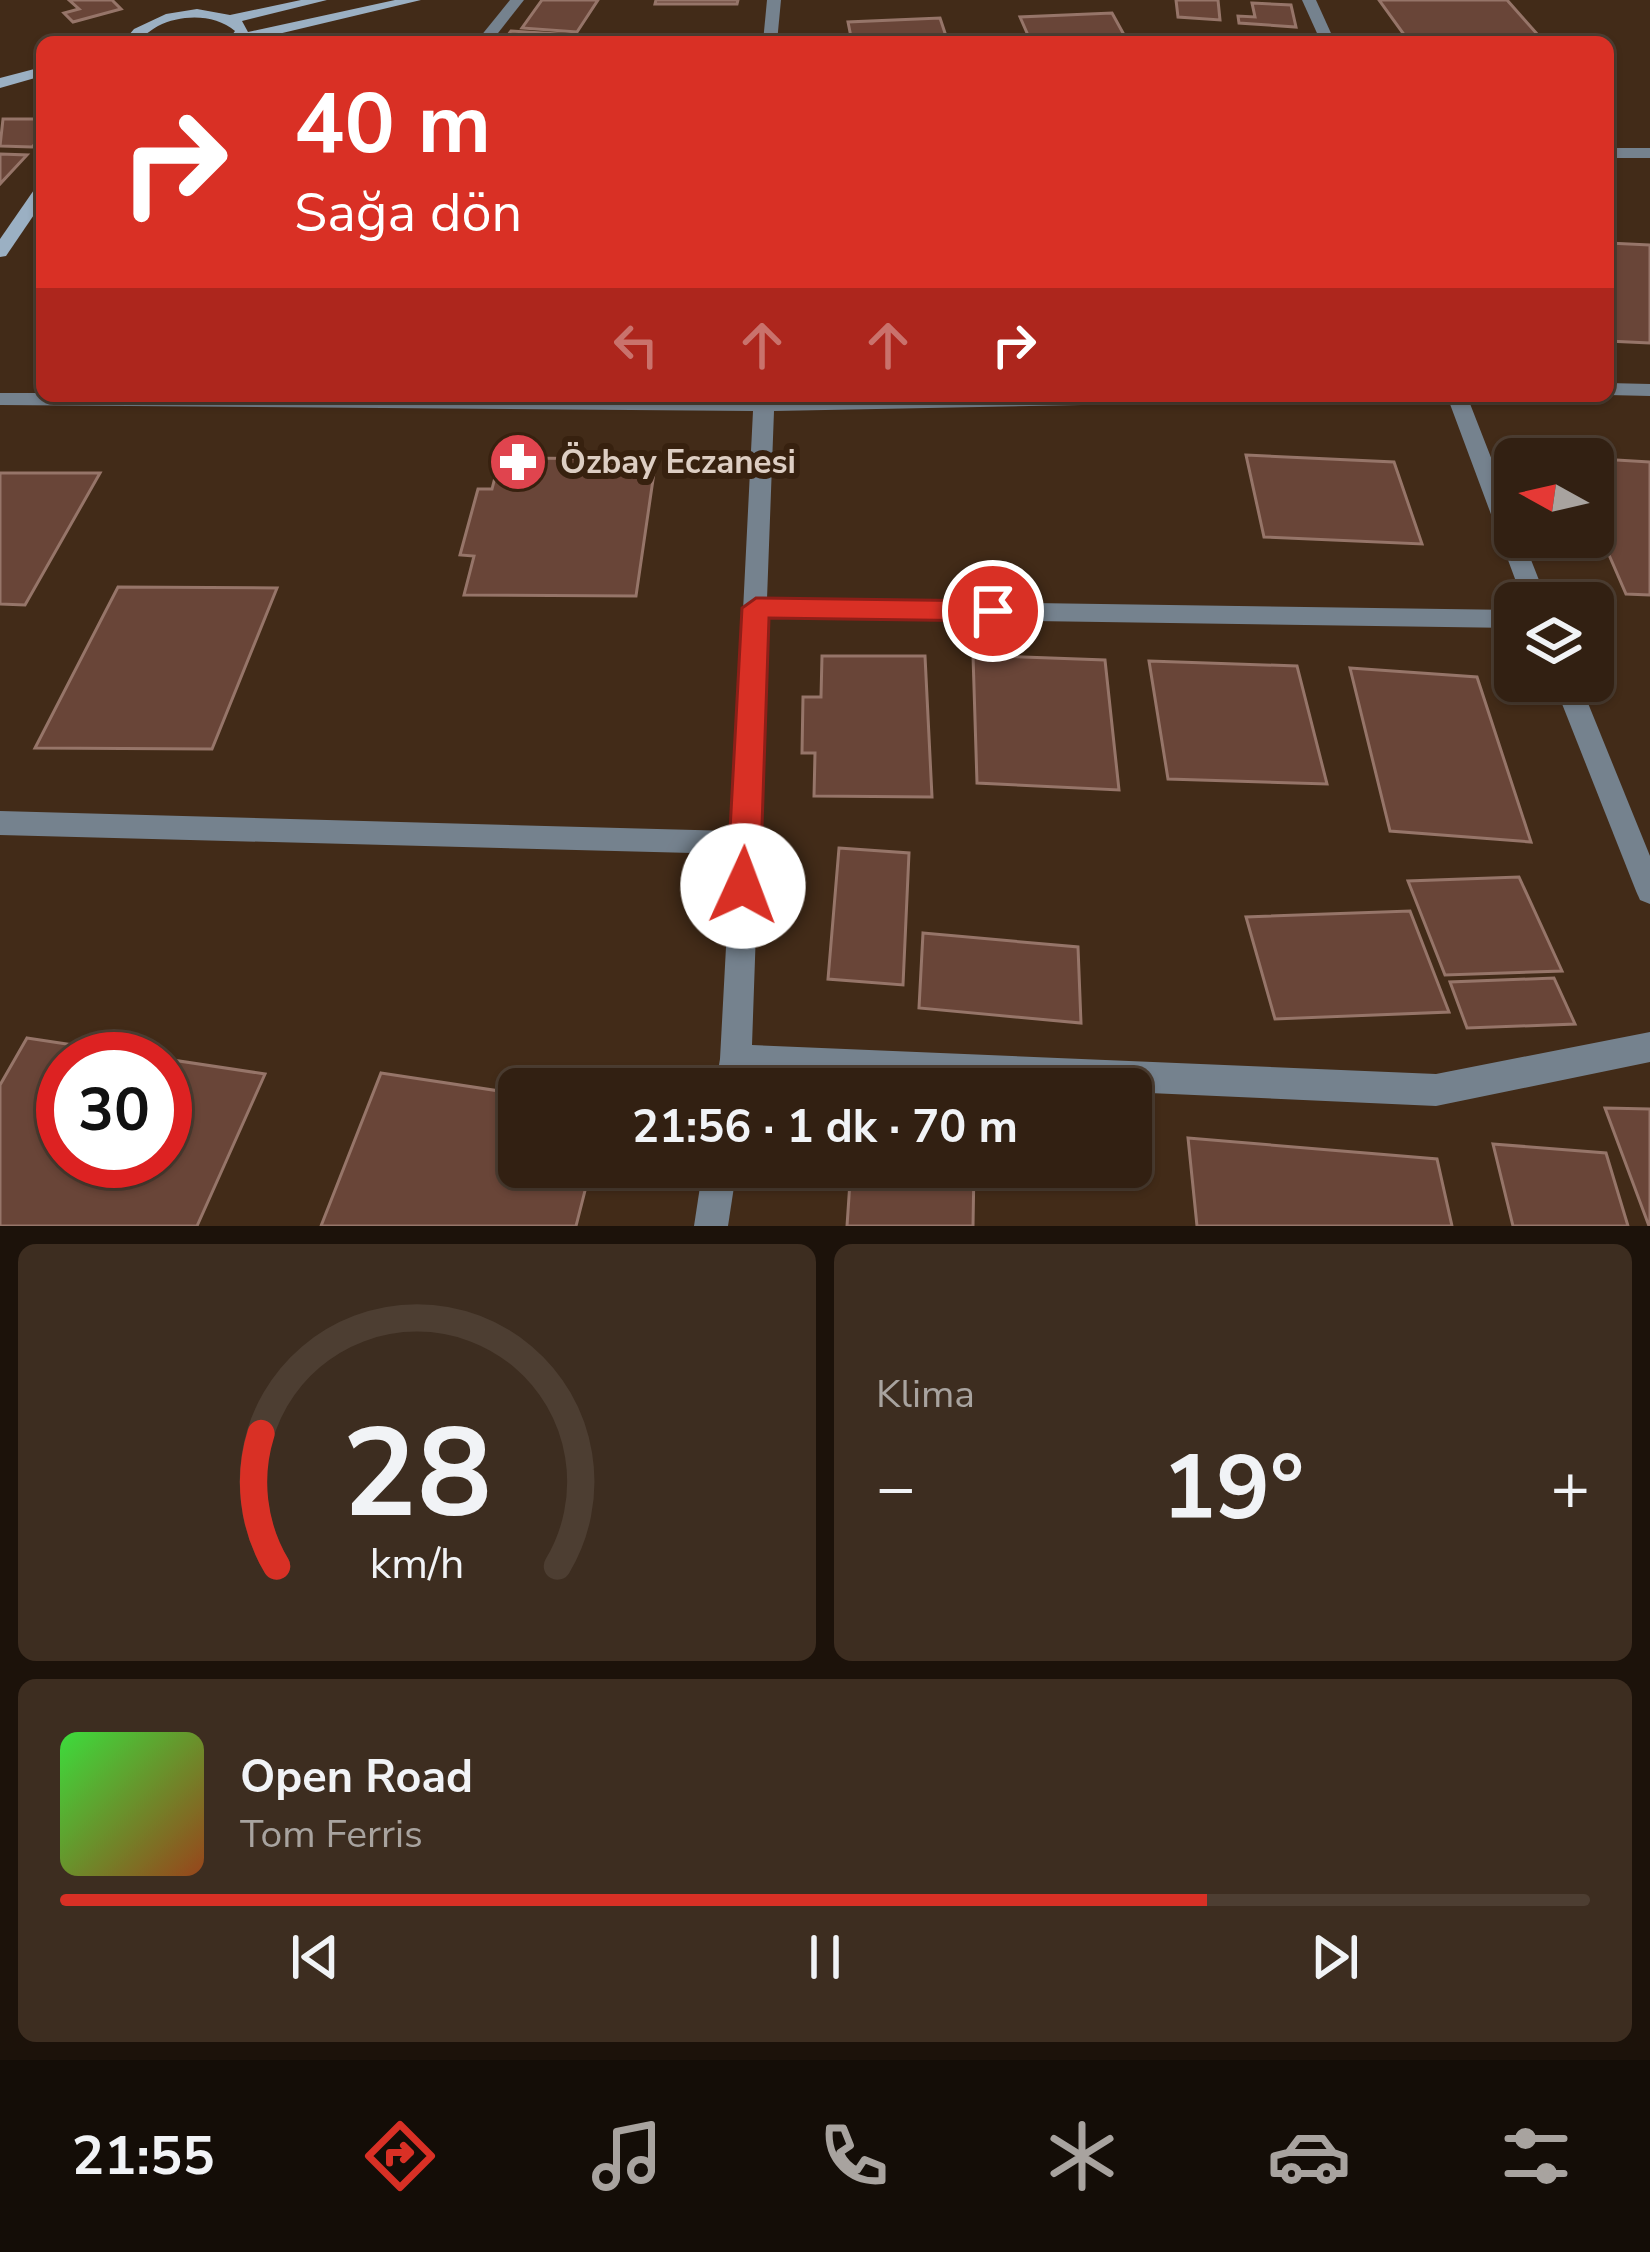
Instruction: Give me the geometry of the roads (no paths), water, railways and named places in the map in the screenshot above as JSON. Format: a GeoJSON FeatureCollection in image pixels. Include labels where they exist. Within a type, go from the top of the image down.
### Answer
{"type":"FeatureCollection","features":[{"type":"Feature","properties":{"kind":"main road"},"geometry":{"type":"LineString","coordinates":[[131,36],[203,0]]}},
{"type":"Feature","properties":{"kind":"main road"},"geometry":{"type":"LineString","coordinates":[[232,19],[248,0]]}},
{"type":"Feature","properties":{"kind":"main road"},"geometry":{"type":"LineString","coordinates":[[159,22],[202,14],[232,19],[320,0]]}},
{"type":"Feature","properties":{"kind":"main road"},"geometry":{"type":"LineString","coordinates":[[254,36],[414,0]]}},
{"type":"Feature","properties":{"kind":"main road"},"geometry":{"type":"LineString","coordinates":[[232,19],[242,31],[239,36]]}},
{"type":"Feature","properties":{"kind":"main road"},"geometry":{"type":"LineString","coordinates":[[0,70],[36,61]]}},
{"type":"Feature","properties":{"kind":"main road"},"geometry":{"type":"LineString","coordinates":[[0,83],[36,73]]}},
{"type":"Feature","properties":{"kind":"main road"},"geometry":{"type":"LineString","coordinates":[[0,252],[36,200]]}},
{"type":"Feature","properties":{"kind":"street"},"geometry":{"type":"LineString","coordinates":[[488,36],[517,0]]}},
{"type":"Feature","properties":{"kind":"street"},"geometry":{"type":"LineString","coordinates":[[771,36],[774,0]]}},
{"type":"Feature","properties":{"kind":"street"},"geometry":{"type":"LineString","coordinates":[[1309,0],[1325,36]]}},
{"type":"Feature","properties":{"kind":"street"},"geometry":{"type":"LineString","coordinates":[[1614,153],[1650,153]]}},
{"type":"Feature","properties":{"kind":"street"},"geometry":{"type":"LineString","coordinates":[[1614,388],[1650,390]]}},
{"type":"Feature","properties":{"kind":"street"},"geometry":{"type":"LineString","coordinates":[[0,399],[36,399]]}},
{"type":"Feature","properties":{"kind":"street"},"geometry":{"type":"LineString","coordinates":[[734,1068],[764,402]]}},
{"type":"Feature","properties":{"kind":"street"},"geometry":{"type":"LineString","coordinates":[[1459,402],[1528,582]]}},
{"type":"Feature","properties":{"kind":"street"},"geometry":{"type":"LineString","coordinates":[[756,608],[1494,619]]}},
{"type":"Feature","properties":{"kind":"street"},"geometry":{"type":"LineString","coordinates":[[1574,702],[1650,891]]}},
{"type":"Feature","properties":{"kind":"street"},"geometry":{"type":"LineString","coordinates":[[0,823],[745,843]]}},
{"type":"Feature","properties":{"kind":"street"},"geometry":{"type":"LineString","coordinates":[[1152,1084],[1436,1090],[1650,1047]]}},
{"type":"Feature","properties":{"kind":"street"},"geometry":{"type":"LineString","coordinates":[[711,1226],[717,1188]]}},
{"type":"Feature","properties":{"kind":"place","name":"Özbay Eczanesi"},"geometry":{"type":"Point","coordinates":[518,462]}}]}
